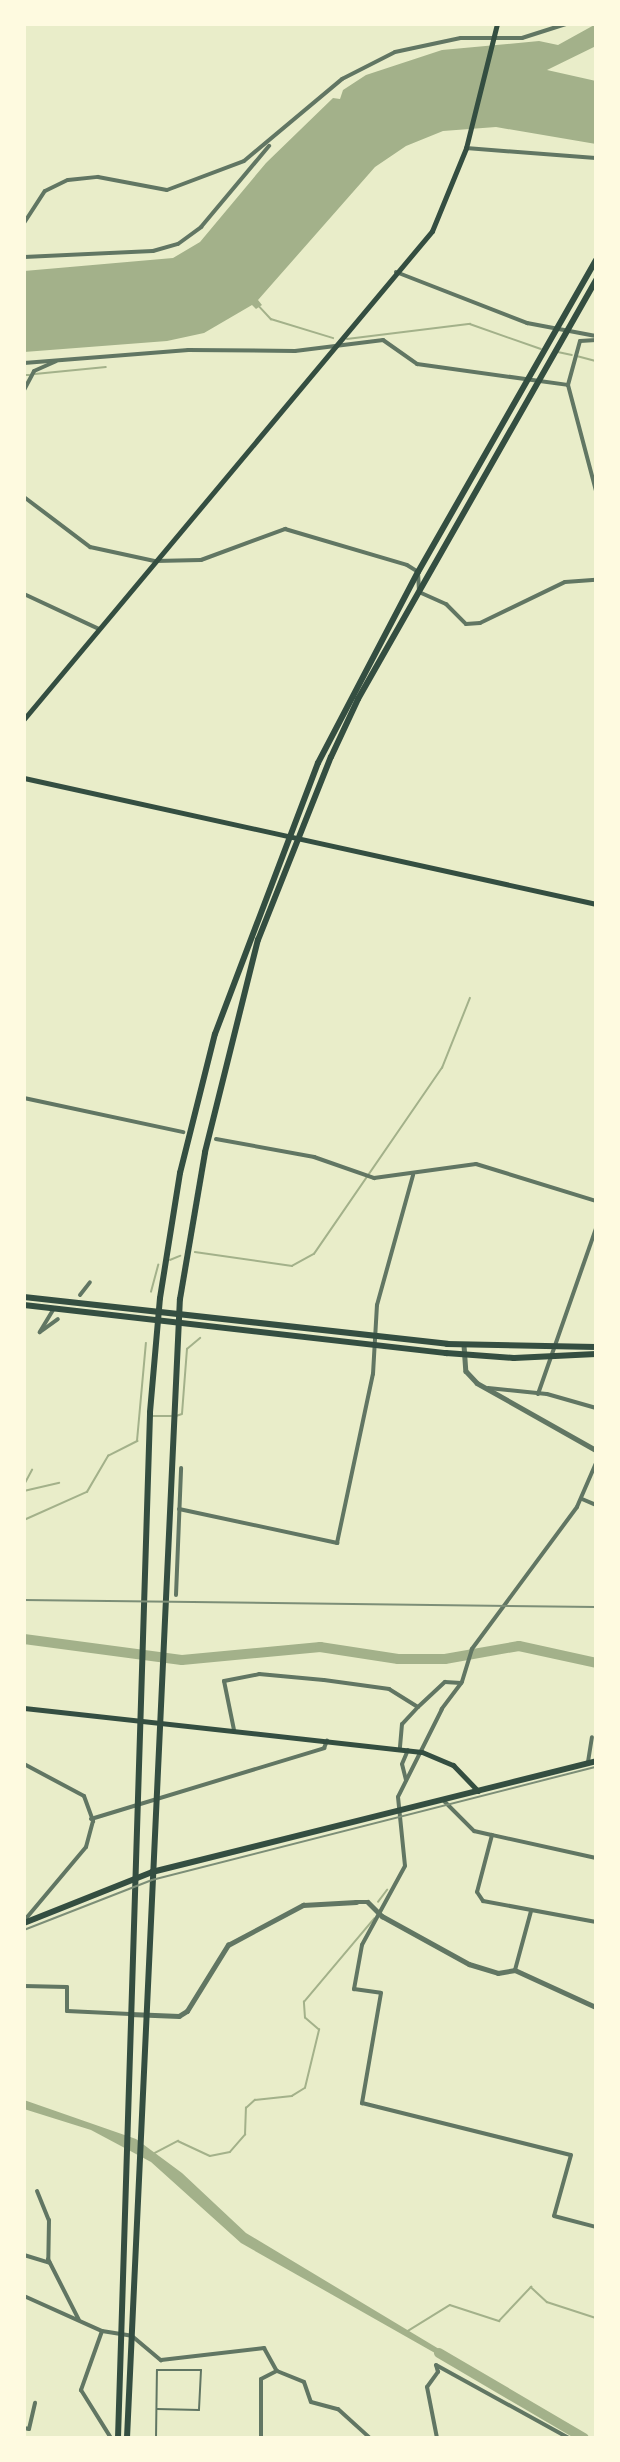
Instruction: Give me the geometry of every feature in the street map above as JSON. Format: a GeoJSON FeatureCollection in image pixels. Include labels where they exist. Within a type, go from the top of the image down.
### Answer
{"type":"FeatureCollection","features":[{"type":"Feature","properties":{"kind":"highway"},"geometry":{"type":"LineString","coordinates":[[118,2438],[123,2333],[125,2152],[140,1664],[150,1412],[158,1314],[180,1173],[215,1034],[286,838],[349,697],[596,260]]}},
{"type":"Feature","properties":{"kind":"highway"},"geometry":{"type":"LineString","coordinates":[[127,2438],[144,2118],[152,1872],[181,1293],[243,995],[295,839],[358,699],[596,280]]}},
{"type":"Feature","properties":{"kind":"highway"},"geometry":{"type":"LineString","coordinates":[[24,1297],[158,1314],[203,1317],[366,1339],[374,1344],[463,1354],[596,1354]]}},
{"type":"Feature","properties":{"kind":"highway"},"geometry":{"type":"LineString","coordinates":[[24,1305],[157,1322],[366,1339],[374,1336],[552,1354],[596,1347]]}},
{"type":"Feature","properties":{"kind":"highway"},"geometry":{"type":"LineString","coordinates":[[24,1923],[152,1872],[596,1761]]}},
{"type":"Feature","properties":{"kind":"main road"},"geometry":{"type":"LineString","coordinates":[[24,719],[446,208],[467,146],[497,24]]}},
{"type":"Feature","properties":{"kind":"main road"},"geometry":{"type":"LineString","coordinates":[[24,778],[286,838],[596,904]]}},
{"type":"Feature","properties":{"kind":"main road"},"geometry":{"type":"LineString","coordinates":[[24,1708],[160,1720],[422,1752],[453,1765],[478,1791]]}},
{"type":"Feature","properties":{"kind":"street"},"geometry":{"type":"LineString","coordinates":[[24,257],[153,251],[178,244],[201,227],[272,142],[321,95],[373,62],[421,44],[522,38],[566,24]]}},
{"type":"Feature","properties":{"kind":"street"},"geometry":{"type":"LineString","coordinates":[[24,223],[45,191],[68,180],[98,177],[167,190],[244,161],[272,142]]}},
{"type":"Feature","properties":{"kind":"street"},"geometry":{"type":"LineString","coordinates":[[467,146],[588,157],[596,160]]}},
{"type":"Feature","properties":{"kind":"street"},"geometry":{"type":"LineString","coordinates":[[395,272],[555,330],[596,338]]}},
{"type":"Feature","properties":{"kind":"street"},"geometry":{"type":"LineString","coordinates":[[596,338],[580,341],[568,385],[596,491]]}},
{"type":"Feature","properties":{"kind":"street"},"geometry":{"type":"LineString","coordinates":[[24,363],[189,350],[333,347],[385,340],[414,363],[536,384],[568,385]]}},
{"type":"Feature","properties":{"kind":"street"},"geometry":{"type":"LineString","coordinates":[[24,390],[35,369],[56,361]]}},
{"type":"Feature","properties":{"kind":"street"},"geometry":{"type":"LineString","coordinates":[[24,497],[90,547],[155,561],[201,560],[285,529],[418,572],[419,592],[446,604],[466,624],[480,623],[565,582],[596,580]]}},
{"type":"Feature","properties":{"kind":"street"},"geometry":{"type":"LineString","coordinates":[[24,594],[99,629]]}},
{"type":"Feature","properties":{"kind":"street"},"geometry":{"type":"LineString","coordinates":[[24,1098],[183,1132]]}},
{"type":"Feature","properties":{"kind":"street"},"geometry":{"type":"LineString","coordinates":[[216,1139],[314,1157],[374,1178],[413,1175],[476,1164],[596,1201]]}},
{"type":"Feature","properties":{"kind":"street"},"geometry":{"type":"LineString","coordinates":[[180,1509],[337,1543],[373,1374],[374,1336],[385,1270],[413,1175]]}},
{"type":"Feature","properties":{"kind":"street"},"geometry":{"type":"LineString","coordinates":[[538,1394],[596,1228]]}},
{"type":"Feature","properties":{"kind":"street"},"geometry":{"type":"LineString","coordinates":[[80,1295],[90,1282]]}},
{"type":"Feature","properties":{"kind":"street"},"geometry":{"type":"LineString","coordinates":[[53,1310],[40,1332],[43,1335],[58,1319]]}},
{"type":"Feature","properties":{"kind":"street"},"geometry":{"type":"LineString","coordinates":[[464,1345],[466,1371],[484,1387],[596,1450]]}},
{"type":"Feature","properties":{"kind":"street"},"geometry":{"type":"LineString","coordinates":[[484,1387],[538,1394],[596,1408]]}},
{"type":"Feature","properties":{"kind":"street"},"geometry":{"type":"LineString","coordinates":[[596,1463],[582,1499],[471,1649],[461,1683],[406,1780],[398,1811],[405,1866],[382,1916],[362,1945],[354,1989],[381,1993],[362,2103],[571,2155],[554,2216],[596,2227]]}},
{"type":"Feature","properties":{"kind":"street"},"geometry":{"type":"LineString","coordinates":[[176,1595],[181,1468]]}},
{"type":"Feature","properties":{"kind":"street"},"geometry":{"type":"LineString","coordinates":[[582,1499],[596,1505]]}},
{"type":"Feature","properties":{"kind":"street"},"geometry":{"type":"LineString","coordinates":[[234,1730],[224,1681],[259,1674],[389,1689],[418,1707]]}},
{"type":"Feature","properties":{"kind":"street"},"geometry":{"type":"LineString","coordinates":[[400,1749],[402,1724],[445,1682],[461,1683]]}},
{"type":"Feature","properties":{"kind":"street"},"geometry":{"type":"LineString","coordinates":[[588,1763],[592,1737]]}},
{"type":"Feature","properties":{"kind":"street"},"geometry":{"type":"LineString","coordinates":[[91,1819],[137,1801],[156,1798],[324,1748],[327,1740]]}},
{"type":"Feature","properties":{"kind":"street"},"geometry":{"type":"LineString","coordinates":[[406,1780],[402,1764],[408,1750]]}},
{"type":"Feature","properties":{"kind":"street"},"geometry":{"type":"LineString","coordinates":[[24,1764],[74,1787],[89,1800],[91,1819],[86,1847],[24,1923]]}},
{"type":"Feature","properties":{"kind":"street"},"geometry":{"type":"LineString","coordinates":[[442,1800],[474,1831],[596,1858]]}},
{"type":"Feature","properties":{"kind":"street"},"geometry":{"type":"LineString","coordinates":[[492,1835],[477,1892],[483,1901],[596,1922]]}},
{"type":"Feature","properties":{"kind":"street"},"geometry":{"type":"LineString","coordinates":[[24,1986],[68,1987],[68,2011],[130,2014],[187,2011],[228,1945],[296,1908],[368,1902],[382,1916],[469,1964],[498,1973],[515,1970],[596,2007]]}},
{"type":"Feature","properties":{"kind":"street"},"geometry":{"type":"LineString","coordinates":[[515,1970],[531,1911]]}},
{"type":"Feature","properties":{"kind":"street"},"geometry":{"type":"LineString","coordinates":[[37,2191],[49,2220],[50,2263],[79,2320]]}},
{"type":"Feature","properties":{"kind":"street"},"geometry":{"type":"LineString","coordinates":[[24,2255],[50,2263]]}},
{"type":"Feature","properties":{"kind":"street"},"geometry":{"type":"LineString","coordinates":[[24,2296],[102,2331],[132,2336],[161,2360],[264,2348],[278,2371],[304,2382],[311,2402],[338,2409],[370,2438]]}},
{"type":"Feature","properties":{"kind":"street"},"geometry":{"type":"LineString","coordinates":[[102,2331],[81,2390],[111,2438]]}},
{"type":"Feature","properties":{"kind":"street"},"geometry":{"type":"LineString","coordinates":[[437,2438],[427,2387],[438,2372],[436,2365],[569,2438]]}},
{"type":"Feature","properties":{"kind":"street"},"geometry":{"type":"LineString","coordinates":[[261,2438],[261,2379],[278,2371]]}},
{"type":"Feature","properties":{"kind":"street"},"geometry":{"type":"LineString","coordinates":[[24,2428],[29,2429],[35,2403]]}},
{"type":"Feature","properties":{"kind":"lane"},"geometry":{"type":"LineString","coordinates":[[156,2438],[157,2370],[201,2370],[199,2410],[157,2409]]}},
{"type":"Feature","properties":{"kind":"shaded area"},"geometry":{"type":"Polygon","coordinates":[[[596,24],[596,46],[547,70],[596,81],[596,144],[496,127],[443,131],[406,146],[375,167],[258,300],[262,305],[256,309],[252,305],[204,333],[167,341],[24,352],[24,271],[173,258],[200,242],[266,163],[333,98],[340,99],[343,90],[366,75],[442,50],[539,41],[558,45],[596,24]]]}},
{"type":"Feature","properties":{"kind":"shaded area"},"geometry":{"type":"Polygon","coordinates":[[[24,2100],[136,2139],[182,2173],[246,2233],[454,2358],[449,2361],[241,2243],[151,2162],[91,2130],[24,2109],[24,2100]]]}},
{"type":"Feature","properties":{"kind":"waterway"},"geometry":{"type":"LineString","coordinates":[[259,306],[271,319],[333,338]]}},
{"type":"Feature","properties":{"kind":"waterway"},"geometry":{"type":"LineString","coordinates":[[347,339],[470,324],[541,349]]}},
{"type":"Feature","properties":{"kind":"waterway"},"geometry":{"type":"LineString","coordinates":[[558,352],[572,355]]}},
{"type":"Feature","properties":{"kind":"waterway"},"geometry":{"type":"LineString","coordinates":[[577,356],[596,361]]}},
{"type":"Feature","properties":{"kind":"waterway"},"geometry":{"type":"LineString","coordinates":[[35,374],[106,367]]}},
{"type":"Feature","properties":{"kind":"waterway"},"geometry":{"type":"LineString","coordinates":[[24,375],[29,375]]}},
{"type":"Feature","properties":{"kind":"waterway"},"geometry":{"type":"LineString","coordinates":[[195,1252],[292,1266],[314,1254],[442,1068],[470,998]]}},
{"type":"Feature","properties":{"kind":"waterway"},"geometry":{"type":"LineString","coordinates":[[170,1260],[180,1256]]}},
{"type":"Feature","properties":{"kind":"waterway"},"geometry":{"type":"LineString","coordinates":[[151,1292],[158,1265]]}},
{"type":"Feature","properties":{"kind":"waterway"},"geometry":{"type":"LineString","coordinates":[[176,1416],[182,1414],[187,1349],[200,1338]]}},
{"type":"Feature","properties":{"kind":"waterway"},"geometry":{"type":"LineString","coordinates":[[24,1520],[87,1492],[108,1456],[137,1441],[146,1343]]}},
{"type":"Feature","properties":{"kind":"waterway"},"geometry":{"type":"LineString","coordinates":[[152,1416],[171,1416]]}},
{"type":"Feature","properties":{"kind":"waterway"},"geometry":{"type":"LineString","coordinates":[[24,1485],[32,1470]]}},
{"type":"Feature","properties":{"kind":"waterway"},"geometry":{"type":"LineString","coordinates":[[24,1491],[59,1483]]}},
{"type":"Feature","properties":{"kind":"waterway"},"geometry":{"type":"LineString","coordinates":[[24,1639],[182,1660],[320,1647],[398,1659],[445,1659],[519,1646],[596,1663]]}},
{"type":"Feature","properties":{"kind":"waterway"},"geometry":{"type":"LineString","coordinates":[[378,1902],[387,1890]]}},
{"type":"Feature","properties":{"kind":"waterway"},"geometry":{"type":"LineString","coordinates":[[155,2153],[178,2141],[210,2156],[230,2152],[245,2135],[246,2108],[255,2100],[292,2096],[305,2088],[319,2030],[305,2018],[304,2002],[374,1919]]}},
{"type":"Feature","properties":{"kind":"waterway"},"geometry":{"type":"LineString","coordinates":[[408,2331],[450,2305],[499,2321],[531,2287],[547,2302],[596,2318]]}},
{"type":"Feature","properties":{"kind":"waterway"},"geometry":{"type":"LineString","coordinates":[[439,2353],[584,2438]]}},
{"type":"Feature","properties":{"kind":"tram line"},"geometry":{"type":"LineString","coordinates":[[24,1930],[152,1880],[596,1767]]}},
{"type":"Feature","properties":{"kind":"railway"},"geometry":{"type":"LineString","coordinates":[[24,1600],[596,1607]]}}]}
